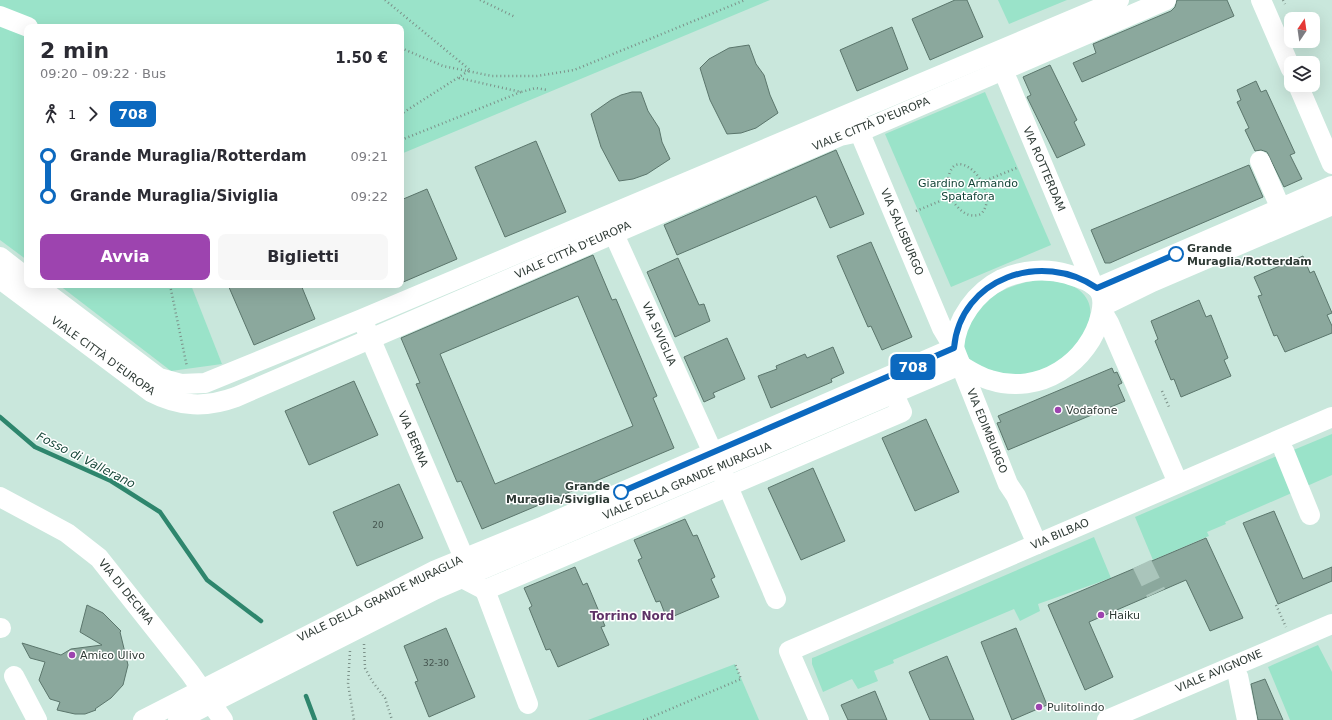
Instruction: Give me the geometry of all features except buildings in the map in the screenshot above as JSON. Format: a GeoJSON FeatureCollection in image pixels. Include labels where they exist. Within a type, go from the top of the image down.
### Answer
{"type":"FeatureCollection","features":[{"type":"Feature","properties":{"kind":"street","name":"VIALE CITTÀ D'EUROPA"},"geometry":{"type":"LineString","coordinates":[[999,61],[1119,0]]}},
{"type":"Feature","properties":{"kind":"street","name":"VIALE CITTÀ D'EUROPA"},"geometry":{"type":"LineString","coordinates":[[0,279],[159,378],[176,384],[190,385],[218,379],[362,320],[610,224],[855,123],[999,61],[1166,0]]}},
{"type":"Feature","properties":{"kind":"street"},"geometry":{"type":"LineString","coordinates":[[1261,0],[1285,56]]}},
{"type":"Feature","properties":{"kind":"street"},"geometry":{"type":"LineString","coordinates":[[0,16],[24,25]]}},
{"type":"Feature","properties":{"kind":"street","name":"VIA ROTTERDAM"},"geometry":{"type":"LineString","coordinates":[[999,61],[1099,297]]}},
{"type":"Feature","properties":{"kind":"street"},"geometry":{"type":"LineString","coordinates":[[1301,92],[1332,164]]}},
{"type":"Feature","properties":{"kind":"street","name":"VIA SALISBURGO"},"geometry":{"type":"LineString","coordinates":[[855,123],[942,328],[957,356]]}},
{"type":"Feature","properties":{"kind":"street"},"geometry":{"type":"LineString","coordinates":[[1260,161],[1281,209]]}},
{"type":"Feature","properties":{"kind":"street"},"geometry":{"type":"LineString","coordinates":[[1099,297],[1332,186]]}},
{"type":"Feature","properties":{"kind":"street"},"geometry":{"type":"LineString","coordinates":[[1099,297],[1152,282],[1332,205]]}},
{"type":"Feature","properties":{"kind":"street","name":"VIALE CITTÀ D'EUROPA"},"geometry":{"type":"LineString","coordinates":[[39,288],[68,320],[151,392],[166,400],[193,405],[212,404],[232,398],[371,339],[610,224]]}},
{"type":"Feature","properties":{"kind":"street","name":"VIA SIVIGLIA"},"geometry":{"type":"LineString","coordinates":[[610,224],[728,487],[776,599]]}},
{"type":"Feature","properties":{"kind":"street"},"geometry":{"type":"LineString","coordinates":[[0,257],[24,276]]}},
{"type":"Feature","properties":{"kind":"street"},"geometry":{"type":"LineString","coordinates":[[1099,297],[1095,332],[1084,351],[1065,369],[1046,379],[1024,384],[1004,384],[981,377],[957,356],[959,325],[970,308],[986,290],[1003,279],[1021,273],[1048,271],[1076,276],[1099,297],[1178,483]]}},
{"type":"Feature","properties":{"kind":"street","name":"VIA BERNA"},"geometry":{"type":"LineString","coordinates":[[362,320],[464,558]]}},
{"type":"Feature","properties":{"kind":"street","name":"VIALE DELLA GRANDE MURAGLIA"},"geometry":{"type":"LineString","coordinates":[[353,625],[436,570],[544,526],[893,392],[957,356]]}},
{"type":"Feature","properties":{"kind":"street","name":"VIALE DELLA GRANDE MURAGLIA"},"geometry":{"type":"LineString","coordinates":[[143,720],[353,625],[462,578],[716,460],[957,356]]}},
{"type":"Feature","properties":{"kind":"street","name":"VIA EDIMBURGO"},"geometry":{"type":"LineString","coordinates":[[957,356],[1008,484],[1016,496],[1038,544]]}},
{"type":"Feature","properties":{"kind":"street"},"geometry":{"type":"LineString","coordinates":[[484,590],[902,412],[893,392]]}},
{"type":"Feature","properties":{"kind":"street","name":"VIA BILBAO"},"geometry":{"type":"LineString","coordinates":[[819,720],[789,651],[1332,418]]}},
{"type":"Feature","properties":{"kind":"street"},"geometry":{"type":"LineString","coordinates":[[1284,451],[1310,515]]}},
{"type":"Feature","properties":{"kind":"street","name":"VIA DI DECIMA"},"geometry":{"type":"LineString","coordinates":[[0,497],[67,533],[98,558],[190,673],[223,720]]}},
{"type":"Feature","properties":{"kind":"street"},"geometry":{"type":"LineString","coordinates":[[462,578],[484,590],[528,704]]}},
{"type":"Feature","properties":{"kind":"street","name":"VIALE AVIGNONE"},"geometry":{"type":"LineString","coordinates":[[1107,720],[1332,624]]}},
{"type":"Feature","properties":{"kind":"street"},"geometry":{"type":"LineString","coordinates":[[178,720],[353,625]]}},
{"type":"Feature","properties":{"kind":"street"},"geometry":{"type":"LineString","coordinates":[[14,676],[37,720]]}},
{"type":"Feature","properties":{"kind":"street"},"geometry":{"type":"LineString","coordinates":[[1238,676],[1247,720]]}},
{"type":"Feature","properties":{"kind":"path"},"geometry":{"type":"LineString","coordinates":[[385,0],[470,70]]}},
{"type":"Feature","properties":{"kind":"path"},"geometry":{"type":"LineString","coordinates":[[480,0],[515,17]]}},
{"type":"Feature","properties":{"kind":"path"},"geometry":{"type":"LineString","coordinates":[[404,49],[443,66],[470,70],[492,76],[537,76],[574,70],[745,0]]}},
{"type":"Feature","properties":{"kind":"path"},"geometry":{"type":"LineString","coordinates":[[1283,0],[1285,4]]}},
{"type":"Feature","properties":{"kind":"path"},"geometry":{"type":"LineString","coordinates":[[404,112],[470,70]]}},
{"type":"Feature","properties":{"kind":"path"},"geometry":{"type":"LineString","coordinates":[[458,78],[521,92]]}},
{"type":"Feature","properties":{"kind":"path"},"geometry":{"type":"LineString","coordinates":[[404,139],[521,92],[536,88],[547,90]]}},
{"type":"Feature","properties":{"kind":"path"},"geometry":{"type":"LineString","coordinates":[[959,164],[969,167],[977,174],[982,182],[986,202],[981,214],[973,216],[964,212],[950,197],[948,178],[950,170],[959,164]]}},
{"type":"Feature","properties":{"kind":"path"},"geometry":{"type":"LineString","coordinates":[[982,182],[1019,167]]}},
{"type":"Feature","properties":{"kind":"path"},"geometry":{"type":"LineString","coordinates":[[916,210],[950,197]]}},
{"type":"Feature","properties":{"kind":"path"},"geometry":{"type":"LineString","coordinates":[[171,288],[184,358],[188,369]]}},
{"type":"Feature","properties":{"kind":"path"},"geometry":{"type":"LineString","coordinates":[[1162,391],[1169,407]]}},
{"type":"Feature","properties":{"kind":"path"},"geometry":{"type":"LineString","coordinates":[[1276,606],[1286,627]]}},
{"type":"Feature","properties":{"kind":"path"},"geometry":{"type":"LineString","coordinates":[[353,625],[348,684],[354,720]]}},
{"type":"Feature","properties":{"kind":"path"},"geometry":{"type":"LineString","coordinates":[[353,625],[365,668],[384,698],[392,720]]}},
{"type":"Feature","properties":{"kind":"path"},"geometry":{"type":"LineString","coordinates":[[643,720],[741,679],[735,664]]}},
{"type":"Feature","properties":{"kind":"green space"},"geometry":{"type":"Polygon","coordinates":[[[0,0],[770,0],[404,153],[404,24],[24,24],[24,258],[0,240],[0,0]]]}},
{"type":"Feature","properties":{"kind":"green space"},"geometry":{"type":"Polygon","coordinates":[[[998,0],[1067,0],[1009,24],[998,0]]]}},
{"type":"Feature","properties":{"kind":"green space","name":"Giardino Armando Spatafora"},"geometry":{"type":"Polygon","coordinates":[[[985,92],[1051,245],[951,287],[885,134],[985,92]]]}},
{"type":"Feature","properties":{"kind":"green space"},"geometry":{"type":"Polygon","coordinates":[[[1038,280],[1059,282],[1070,285],[1079,290],[1087,299],[1090,309],[1090,319],[1080,340],[1072,350],[1052,366],[1026,375],[1013,376],[997,374],[981,369],[968,357],[964,347],[964,338],[971,318],[986,301],[1005,289],[1038,280]]]}},
{"type":"Feature","properties":{"kind":"green space"},"geometry":{"type":"Polygon","coordinates":[[[63,288],[192,288],[222,364],[171,371],[63,288]]]}},
{"type":"Feature","properties":{"kind":"green space"},"geometry":{"type":"Polygon","coordinates":[[[1332,434],[1332,475],[1307,486],[1291,451],[1332,434]]]}},
{"type":"Feature","properties":{"kind":"green space"},"geometry":{"type":"Polygon","coordinates":[[[1279,455],[1294,492],[1225,522],[1226,524],[1207,532],[1209,536],[1153,560],[1135,517],[1279,455]]]}},
{"type":"Feature","properties":{"kind":"green space"},"geometry":{"type":"Polygon","coordinates":[[[1094,537],[1111,578],[1038,604],[1040,611],[1020,621],[1014,609],[893,660],[894,663],[874,671],[878,681],[858,689],[852,679],[823,692],[812,664],[812,658],[1094,537]]]}},
{"type":"Feature","properties":{"kind":"green space"},"geometry":{"type":"Polygon","coordinates":[[[1318,645],[1332,672],[1332,720],[1290,720],[1268,667],[1318,645]]]}},
{"type":"Feature","properties":{"kind":"green space"},"geometry":{"type":"Polygon","coordinates":[[[735,664],[759,720],[588,720],[735,664]]]}},
{"type":"Feature","properties":{"kind":"waterway","name":"Fosso di Vallerano"},"geometry":{"type":"LineString","coordinates":[[0,417],[35,447],[111,481],[160,512],[207,580],[261,621]]}},
{"type":"Feature","properties":{"kind":"waterway","name":"Fosso di Vallerano"},"geometry":{"type":"LineString","coordinates":[[306,696],[315,720]]}},
{"type":"Feature","properties":{"kind":"tunnel"},"geometry":{"type":"LineString","coordinates":[[1142,564],[1156,593]]}},
{"type":"Feature","properties":{"kind":"bus line","name":"708"},"geometry":{"type":"LineString","coordinates":[[621,492],[954,348],[955,337],[959,325],[974,302],[990,287],[1010,276],[1032,271],[1056,272],[1076,276],[1097,288],[1176,254]]}},
{"type":"Feature","properties":{"kind":"place","name":"Grande Muraglia/Rotterdam"},"geometry":{"type":"Point","coordinates":[1176,254]}},
{"type":"Feature","properties":{"kind":"place","name":"Vodafone"},"geometry":{"type":"Point","coordinates":[1058,410]}},
{"type":"Feature","properties":{"kind":"place","name":"Grande Muraglia/Siviglia"},"geometry":{"type":"Point","coordinates":[621,492]}},
{"type":"Feature","properties":{"kind":"place","name":"Haiku"},"geometry":{"type":"Point","coordinates":[1101,615]}},
{"type":"Feature","properties":{"kind":"place","name":"Amico Ulivo"},"geometry":{"type":"Point","coordinates":[72,655]}},
{"type":"Feature","properties":{"kind":"place","name":"Pulitolindo"},"geometry":{"type":"Point","coordinates":[1039,707]}},
{"type":"Feature","properties":{"kind":"district","name":"Torrino Nord"},"geometry":{"type":"Point","coordinates":[632,616]}}]}
